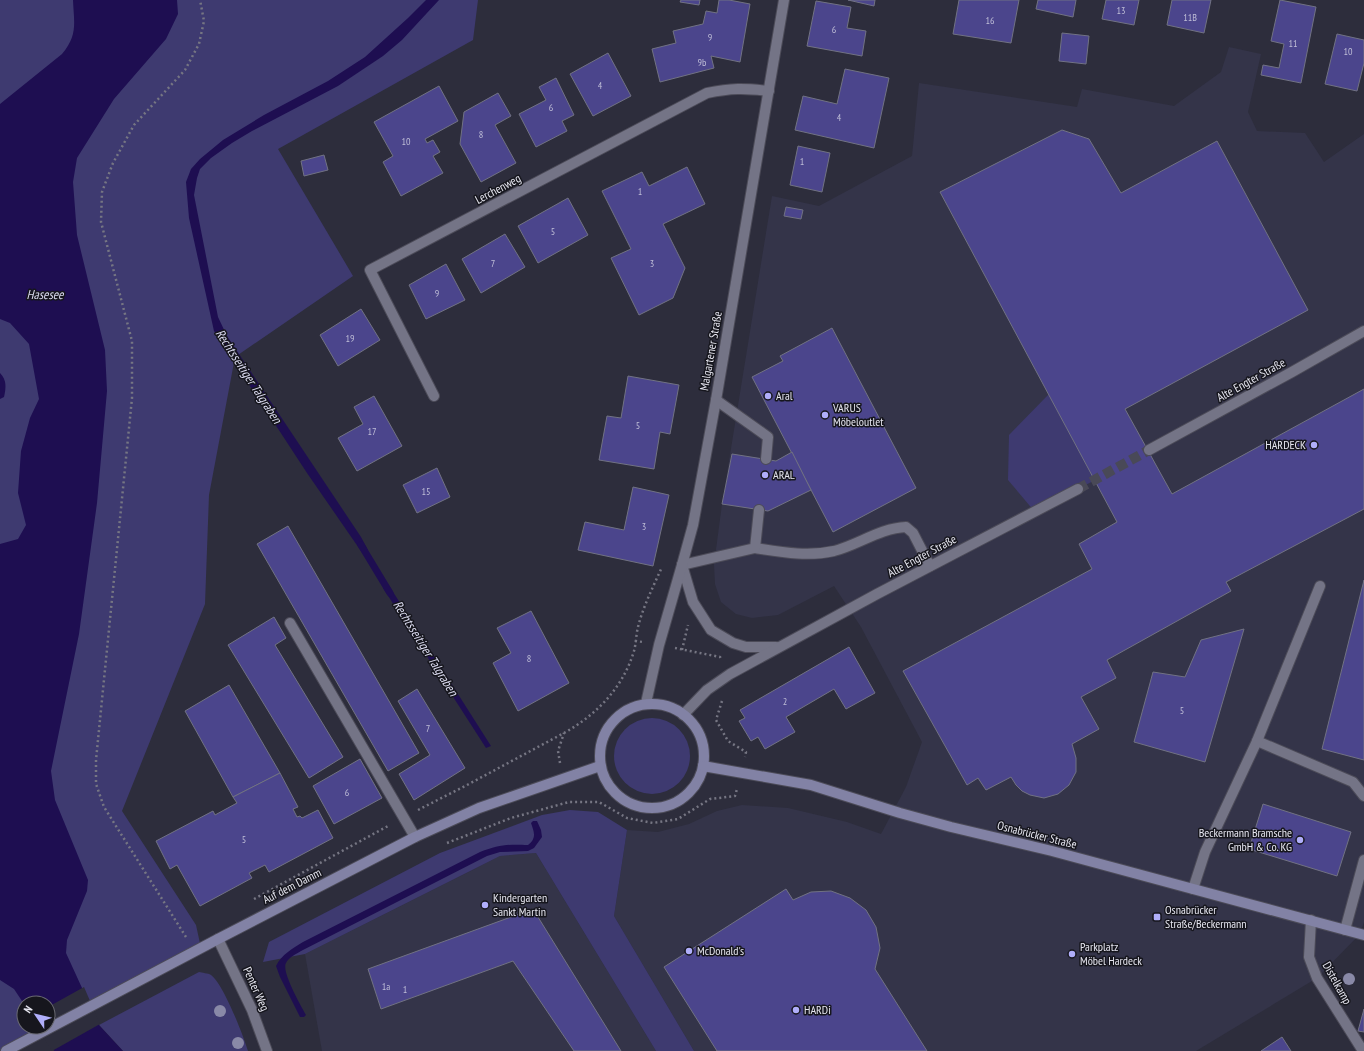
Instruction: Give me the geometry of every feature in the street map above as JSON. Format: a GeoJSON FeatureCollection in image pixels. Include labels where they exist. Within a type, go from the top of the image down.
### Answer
{"type":"FeatureCollection","features":[{"type":"Feature","properties":{"kind":"main road"},"geometry":{"type":"LineString","coordinates":[[646,703],[663,704],[678,710],[683,715],[691,721],[700,734],[704,750],[703,766],[696,783],[684,797],[669,806],[651,808],[634,805],[618,796],[606,783],[600,766],[599,748],[605,732],[615,718],[630,708],[646,703]]}},
{"type":"Feature","properties":{"kind":"main road","name":"Auf dem Damm"},"geometry":{"type":"LineString","coordinates":[[6,1051],[415,837],[479,808],[600,766]]}},
{"type":"Feature","properties":{"kind":"main road","name":"Osnabrücker Straße"},"geometry":{"type":"LineString","coordinates":[[703,766],[811,785],[922,819],[1052,851],[1364,935]]}},
{"type":"Feature","properties":{"kind":"street","name":"Malgartener Straße"},"geometry":{"type":"LineString","coordinates":[[646,703],[658,645],[693,525],[716,400],[784,0]]}},
{"type":"Feature","properties":{"kind":"street","name":"Lerchenweg"},"geometry":{"type":"LineString","coordinates":[[434,396],[370,270],[707,93],[726,89],[744,88],[768,91]]}},
{"type":"Feature","properties":{"kind":"street","name":"Alte Engter Straße"},"geometry":{"type":"LineString","coordinates":[[1149,450],[1364,331]]}},
{"type":"Feature","properties":{"kind":"street"},"geometry":{"type":"LineString","coordinates":[[716,400],[768,437],[766,459]]}},
{"type":"Feature","properties":{"kind":"street","name":"Alte Engter Straße"},"geometry":{"type":"LineString","coordinates":[[683,715],[707,690],[730,674],[930,566],[1078,489]]}},
{"type":"Feature","properties":{"kind":"street"},"geometry":{"type":"LineString","coordinates":[[755,548],[759,510]]}},
{"type":"Feature","properties":{"kind":"street"},"geometry":{"type":"LineString","coordinates":[[682,565],[755,548],[788,554],[813,554],[834,551],[895,527],[906,526],[914,532],[930,566]]}},
{"type":"Feature","properties":{"kind":"street","name":"Alte Engter Straße"},"geometry":{"type":"LineString","coordinates":[[682,565],[693,602],[711,630],[733,643],[746,647],[778,647]]}},
{"type":"Feature","properties":{"kind":"street"},"geometry":{"type":"LineString","coordinates":[[1193,889],[1205,852],[1258,741],[1320,586]]}},
{"type":"Feature","properties":{"kind":"street"},"geometry":{"type":"LineString","coordinates":[[290,623],[415,837]]}},
{"type":"Feature","properties":{"kind":"street"},"geometry":{"type":"LineString","coordinates":[[1258,741],[1353,782],[1364,796]]}},
{"type":"Feature","properties":{"kind":"street"},"geometry":{"type":"LineString","coordinates":[[1345,930],[1364,860]]}},
{"type":"Feature","properties":{"kind":"street","name":"Distelkamp"},"geometry":{"type":"LineString","coordinates":[[1311,920],[1309,957],[1317,978],[1363,1051]]}},
{"type":"Feature","properties":{"kind":"street","name":"Penter Weg"},"geometry":{"type":"LineString","coordinates":[[218,939],[252,1010],[267,1051]]}},
{"type":"Feature","properties":{"kind":"path"},"geometry":{"type":"LineString","coordinates":[[194,952],[104,806],[96,784],[96,760],[132,398],[132,341],[101,222],[102,192],[112,163],[134,125],[185,70],[199,44],[204,21],[200,0]]}},
{"type":"Feature","properties":{"kind":"path"},"geometry":{"type":"LineString","coordinates":[[635,641],[720,658],[730,674]]}},
{"type":"Feature","properties":{"kind":"path"},"geometry":{"type":"LineString","coordinates":[[723,698],[716,720],[728,741],[746,752]]}},
{"type":"Feature","properties":{"kind":"path"},"geometry":{"type":"LineString","coordinates":[[441,846],[511,818],[569,802],[598,802],[627,818],[653,823],[678,819],[710,799],[735,796]]}},
{"type":"Feature","properties":{"kind":"shaded area"},"geometry":{"type":"Polygon","coordinates":[[[0,0],[478,0],[473,40],[278,149],[353,276],[235,357],[209,495],[205,604],[122,811],[196,925],[201,948],[56,1025],[56,995],[16,995],[16,1035],[36,1035],[6,1051],[0,1051],[0,0]]]}},
{"type":"Feature","properties":{"kind":"shaded area"},"geometry":{"type":"Polygon","coordinates":[[[1229,47],[1261,54],[1248,112],[1257,131],[1305,133],[1324,162],[1364,134],[1364,922],[1360,934],[1317,978],[1196,1051],[694,1051],[614,916],[627,830],[658,832],[689,824],[717,811],[742,805],[788,808],[847,822],[881,834],[906,787],[922,742],[861,627],[834,586],[778,615],[752,618],[736,614],[721,602],[715,584],[714,565],[722,504],[772,196],[819,206],[912,156],[919,83],[1077,107],[1082,89],[1174,106],[1221,72],[1229,47]]]}},
{"type":"Feature","properties":{"kind":"shaded area"},"geometry":{"type":"Polygon","coordinates":[[[1049,394],[1095,480],[1035,512],[1008,480],[1009,435],[1049,394]]]}},
{"type":"Feature","properties":{"kind":"shaded area"},"geometry":{"type":"Polygon","coordinates":[[[652,718],[667,721],[679,729],[687,741],[690,756],[687,771],[679,783],[667,791],[652,794],[637,791],[625,783],[617,771],[614,756],[617,741],[625,729],[637,721],[652,718]]]}},
{"type":"Feature","properties":{"kind":"shaded area"},"geometry":{"type":"Polygon","coordinates":[[[570,810],[598,812],[627,830],[614,916],[694,1051],[656,1051],[536,853],[500,856],[305,954],[263,962],[269,942],[440,853],[542,815],[570,810]]]}},
{"type":"Feature","properties":{"kind":"shaded area","name":"Kindergarten Sankt Martin"},"geometry":{"type":"Polygon","coordinates":[[[536,853],[656,1051],[322,1051],[305,954],[500,856],[536,853]]]}},
{"type":"Feature","properties":{"kind":"shaded area"},"geometry":{"type":"Polygon","coordinates":[[[199,972],[211,975],[222,989],[238,1023],[248,1051],[123,1051],[99,1025],[199,972]]]}},
{"type":"Feature","properties":{"kind":"water","name":"Hasesee"},"geometry":{"type":"Polygon","coordinates":[[[73,0],[177,0],[178,14],[166,39],[114,99],[77,158],[73,182],[77,235],[105,350],[107,391],[97,503],[79,634],[51,771],[55,800],[88,880],[87,891],[67,940],[66,953],[99,1025],[123,1051],[54,1051],[50,1035],[56,1035],[56,995],[18,995],[14,989],[0,980],[0,544],[18,539],[26,525],[18,493],[21,451],[30,418],[39,399],[29,344],[10,323],[0,319],[0,104],[62,54],[71,41],[74,22],[73,0]]]}},
{"type":"Feature","properties":{"kind":"water"},"geometry":{"type":"Polygon","coordinates":[[[426,0],[439,0],[402,40],[383,56],[338,86],[252,131],[211,158],[200,169],[194,195],[218,317],[227,336],[361,537],[368,550],[363,554],[307,473],[214,331],[189,218],[186,182],[191,169],[200,159],[223,140],[264,115],[328,81],[365,57],[426,0]]]}},
{"type":"Feature","properties":{"kind":"water"},"geometry":{"type":"Polygon","coordinates":[[[0,373],[4,378],[5,387],[4,397],[0,399],[0,373]]]}},
{"type":"Feature","properties":{"kind":"water"},"geometry":{"type":"Polygon","coordinates":[[[388,584],[491,746],[486,748],[383,588],[388,584]]]}},
{"type":"Feature","properties":{"kind":"water"},"geometry":{"type":"Polygon","coordinates":[[[533,821],[537,821],[542,837],[534,848],[528,851],[500,852],[487,856],[290,958],[286,963],[286,973],[292,989],[306,1015],[304,1017],[300,1017],[276,966],[281,958],[288,952],[303,942],[480,852],[503,846],[528,845],[534,837],[531,823],[533,821]]]}},
{"type":"Feature","properties":{"kind":"pier"},"geometry":{"type":"Polygon","coordinates":[[[84,987],[100,1024],[52,1051],[42,1035],[56,1035],[56,1003],[84,987]]]}},
{"type":"Feature","properties":{"kind":"building"},"geometry":{"type":"Polygon","coordinates":[[[681,0],[700,0],[699,5],[680,2],[681,0]]]}},
{"type":"Feature","properties":{"kind":"building"},"geometry":{"type":"Polygon","coordinates":[[[719,0],[729,0],[750,4],[740,62],[711,56],[714,68],[660,82],[652,49],[676,43],[673,31],[703,24],[706,11],[717,13],[719,0]]]}},
{"type":"Feature","properties":{"kind":"building"},"geometry":{"type":"Polygon","coordinates":[[[848,0],[875,0],[874,6],[848,0]]]}},
{"type":"Feature","properties":{"kind":"building"},"geometry":{"type":"Polygon","coordinates":[[[959,0],[1019,0],[1011,43],[953,34],[959,0]]]}},
{"type":"Feature","properties":{"kind":"building"},"geometry":{"type":"Polygon","coordinates":[[[1038,0],[1076,0],[1073,17],[1036,9],[1038,0]]]}},
{"type":"Feature","properties":{"kind":"building"},"geometry":{"type":"Polygon","coordinates":[[[1106,0],[1139,0],[1134,25],[1102,19],[1106,0]]]}},
{"type":"Feature","properties":{"kind":"building"},"geometry":{"type":"Polygon","coordinates":[[[1172,0],[1211,0],[1204,33],[1167,25],[1172,0]]]}},
{"type":"Feature","properties":{"kind":"building"},"geometry":{"type":"Polygon","coordinates":[[[1280,0],[1316,7],[1301,83],[1261,75],[1263,65],[1279,68],[1284,44],[1271,41],[1280,0]]]}},
{"type":"Feature","properties":{"kind":"building"},"geometry":{"type":"Polygon","coordinates":[[[816,1],[851,7],[847,28],[866,31],[862,56],[807,46],[816,1]]]}},
{"type":"Feature","properties":{"kind":"building"},"geometry":{"type":"Polygon","coordinates":[[[1062,33],[1089,36],[1086,64],[1059,61],[1062,33]]]}},
{"type":"Feature","properties":{"kind":"building"},"geometry":{"type":"Polygon","coordinates":[[[1337,34],[1364,40],[1364,63],[1357,91],[1325,84],[1337,34]]]}},
{"type":"Feature","properties":{"kind":"building"},"geometry":{"type":"Polygon","coordinates":[[[608,53],[631,96],[593,116],[570,74],[608,53]]]}},
{"type":"Feature","properties":{"kind":"building"},"geometry":{"type":"Polygon","coordinates":[[[845,69],[889,78],[874,148],[795,130],[803,96],[837,104],[845,69]]]}},
{"type":"Feature","properties":{"kind":"building"},"geometry":{"type":"Polygon","coordinates":[[[556,78],[574,115],[562,121],[567,131],[536,147],[519,114],[546,100],[539,87],[556,78]]]}},
{"type":"Feature","properties":{"kind":"building"},"geometry":{"type":"Polygon","coordinates":[[[439,86],[458,121],[425,139],[427,143],[433,140],[440,152],[433,156],[443,173],[401,196],[383,162],[393,156],[374,122],[439,86]]]}},
{"type":"Feature","properties":{"kind":"building"},"geometry":{"type":"Polygon","coordinates":[[[498,93],[511,116],[495,125],[516,163],[481,182],[460,144],[464,112],[498,93]]]}},
{"type":"Feature","properties":{"kind":"building","name":"HARDECK"},"geometry":{"type":"Polygon","coordinates":[[[1062,130],[1089,139],[1121,193],[1217,141],[1308,310],[1125,409],[1172,494],[1364,389],[1364,509],[1226,582],[1231,591],[1107,660],[1116,678],[1081,697],[1099,729],[1072,744],[1076,758],[1076,772],[1069,785],[1058,794],[1044,798],[1030,795],[1022,791],[1011,777],[986,790],[978,778],[967,785],[903,671],[1092,569],[1079,544],[1117,522],[940,192],[1062,130]]]}},
{"type":"Feature","properties":{"kind":"building"},"geometry":{"type":"Polygon","coordinates":[[[798,146],[830,153],[822,192],[790,185],[798,146]]]}},
{"type":"Feature","properties":{"kind":"building"},"geometry":{"type":"Polygon","coordinates":[[[324,155],[328,170],[304,176],[301,161],[324,155]]]}},
{"type":"Feature","properties":{"kind":"building"},"geometry":{"type":"Polygon","coordinates":[[[687,167],[705,204],[663,224],[685,268],[673,298],[639,315],[611,258],[631,249],[602,191],[642,172],[649,186],[687,167]]]}},
{"type":"Feature","properties":{"kind":"building"},"geometry":{"type":"Polygon","coordinates":[[[568,198],[588,235],[538,263],[518,226],[568,198]]]}},
{"type":"Feature","properties":{"kind":"building"},"geometry":{"type":"Polygon","coordinates":[[[786,207],[803,210],[801,219],[784,216],[786,207]]]}},
{"type":"Feature","properties":{"kind":"building"},"geometry":{"type":"Polygon","coordinates":[[[505,234],[525,267],[481,293],[462,259],[505,234]]]}},
{"type":"Feature","properties":{"kind":"building"},"geometry":{"type":"Polygon","coordinates":[[[446,264],[465,300],[426,319],[409,285],[446,264]]]}},
{"type":"Feature","properties":{"kind":"building"},"geometry":{"type":"Polygon","coordinates":[[[361,309],[380,340],[338,366],[320,335],[361,309]]]}},
{"type":"Feature","properties":{"kind":"building","name":"VARUS Möbeloutlet"},"geometry":{"type":"Polygon","coordinates":[[[832,328],[916,488],[833,532],[752,377],[783,361],[780,356],[832,328]]]}},
{"type":"Feature","properties":{"kind":"building"},"geometry":{"type":"Polygon","coordinates":[[[628,376],[679,385],[670,434],[660,432],[654,469],[599,460],[607,416],[621,418],[628,376]]]}},
{"type":"Feature","properties":{"kind":"building"},"geometry":{"type":"Polygon","coordinates":[[[374,396],[402,446],[357,471],[338,438],[363,424],[354,407],[374,396]]]}},
{"type":"Feature","properties":{"kind":"building","name":"ARAL"},"geometry":{"type":"Polygon","coordinates":[[[792,452],[811,490],[768,511],[722,504],[732,454],[776,461],[792,452]]]}},
{"type":"Feature","properties":{"kind":"building"},"geometry":{"type":"Polygon","coordinates":[[[437,468],[450,497],[417,513],[403,485],[437,468]]]}},
{"type":"Feature","properties":{"kind":"building"},"geometry":{"type":"Polygon","coordinates":[[[633,487],[669,495],[653,566],[578,550],[585,522],[624,530],[633,487]]]}},
{"type":"Feature","properties":{"kind":"building"},"geometry":{"type":"Polygon","coordinates":[[[288,526],[419,753],[388,771],[257,544],[288,526]]]}},
{"type":"Feature","properties":{"kind":"building"},"geometry":{"type":"Polygon","coordinates":[[[1364,580],[1364,760],[1322,749],[1364,580]]]}},
{"type":"Feature","properties":{"kind":"building"},"geometry":{"type":"Polygon","coordinates":[[[531,611],[569,683],[518,711],[493,663],[511,653],[497,628],[531,611]]]}},
{"type":"Feature","properties":{"kind":"building"},"geometry":{"type":"Polygon","coordinates":[[[274,617],[286,638],[275,645],[343,757],[309,778],[228,645],[274,617]]]}},
{"type":"Feature","properties":{"kind":"building"},"geometry":{"type":"Polygon","coordinates":[[[1244,629],[1205,762],[1134,742],[1153,672],[1185,677],[1201,640],[1244,629]]]}},
{"type":"Feature","properties":{"kind":"building"},"geometry":{"type":"Polygon","coordinates":[[[849,647],[875,693],[846,709],[834,689],[786,717],[795,732],[765,749],[758,737],[751,741],[739,721],[745,718],[740,710],[849,647]]]}},
{"type":"Feature","properties":{"kind":"building"},"geometry":{"type":"Polygon","coordinates":[[[229,685],[280,773],[233,797],[185,711],[229,685]]]}},
{"type":"Feature","properties":{"kind":"building"},"geometry":{"type":"Polygon","coordinates":[[[417,689],[465,768],[414,800],[399,774],[430,755],[398,701],[417,689]]]}},
{"type":"Feature","properties":{"kind":"building"},"geometry":{"type":"Polygon","coordinates":[[[360,759],[382,798],[334,824],[313,786],[360,759]]]}},
{"type":"Feature","properties":{"kind":"building"},"geometry":{"type":"Polygon","coordinates":[[[280,773],[298,807],[293,809],[297,817],[300,816],[302,818],[318,810],[333,838],[269,872],[265,865],[249,873],[252,878],[200,906],[177,865],[170,869],[156,841],[213,811],[215,815],[237,803],[233,797],[280,773]]]}},
{"type":"Feature","properties":{"kind":"building","name":"Beckermann Bramsche GmbH & Co. KG"},"geometry":{"type":"Polygon","coordinates":[[[1263,804],[1351,832],[1337,876],[1249,849],[1263,804]]]}},
{"type":"Feature","properties":{"kind":"building","name":"HARDi"},"geometry":{"type":"Polygon","coordinates":[[[786,889],[793,900],[811,892],[831,891],[850,898],[866,910],[876,927],[880,948],[875,969],[927,1051],[717,1051],[664,967],[786,889]]]}},
{"type":"Feature","properties":{"kind":"building"},"geometry":{"type":"Polygon","coordinates":[[[533,909],[621,1051],[574,1051],[513,961],[381,1009],[368,969],[533,909]]]}},
{"type":"Feature","properties":{"kind":"building"},"geometry":{"type":"Polygon","coordinates":[[[1364,1009],[1364,1032],[1358,1031],[1364,1009]]]}},
{"type":"Feature","properties":{"kind":"building"},"geometry":{"type":"Polygon","coordinates":[[[1282,1037],[1291,1051],[1261,1051],[1282,1037]]]}},
{"type":"Feature","properties":{"kind":"waterway","name":"Rechtsseitiger Talgraben"},"geometry":{"type":"LineString","coordinates":[[361,545],[390,593]]}},
{"type":"Feature","properties":{"kind":"tunnel"},"geometry":{"type":"LineString","coordinates":[[1078,489],[1149,450]]}},
{"type":"Feature","properties":{"kind":"place","name":"Aral"},"geometry":{"type":"Point","coordinates":[768,396]}},
{"type":"Feature","properties":{"kind":"place","name":"VARUS Möbeloutlet"},"geometry":{"type":"Point","coordinates":[825,415]}},
{"type":"Feature","properties":{"kind":"place","name":"HARDECK"},"geometry":{"type":"Point","coordinates":[1314,445]}},
{"type":"Feature","properties":{"kind":"place","name":"ARAL"},"geometry":{"type":"Point","coordinates":[765,475]}},
{"type":"Feature","properties":{"kind":"place","name":"Beckermann Bramsche GmbH & Co. KG"},"geometry":{"type":"Point","coordinates":[1300,840]}},
{"type":"Feature","properties":{"kind":"place","name":"Kindergarten Sankt Martin"},"geometry":{"type":"Point","coordinates":[485,905]}},
{"type":"Feature","properties":{"kind":"place","name":"Osnabrücker Straße/Beckermann"},"geometry":{"type":"Point","coordinates":[1157,917]}},
{"type":"Feature","properties":{"kind":"place","name":"McDonald's"},"geometry":{"type":"Point","coordinates":[689,951]}},
{"type":"Feature","properties":{"kind":"place","name":"Parkplatz Möbel Hardeck"},"geometry":{"type":"Point","coordinates":[1072,954]}},
{"type":"Feature","properties":{"kind":"place","name":"HARDi"},"geometry":{"type":"Point","coordinates":[796,1010]}}]}
